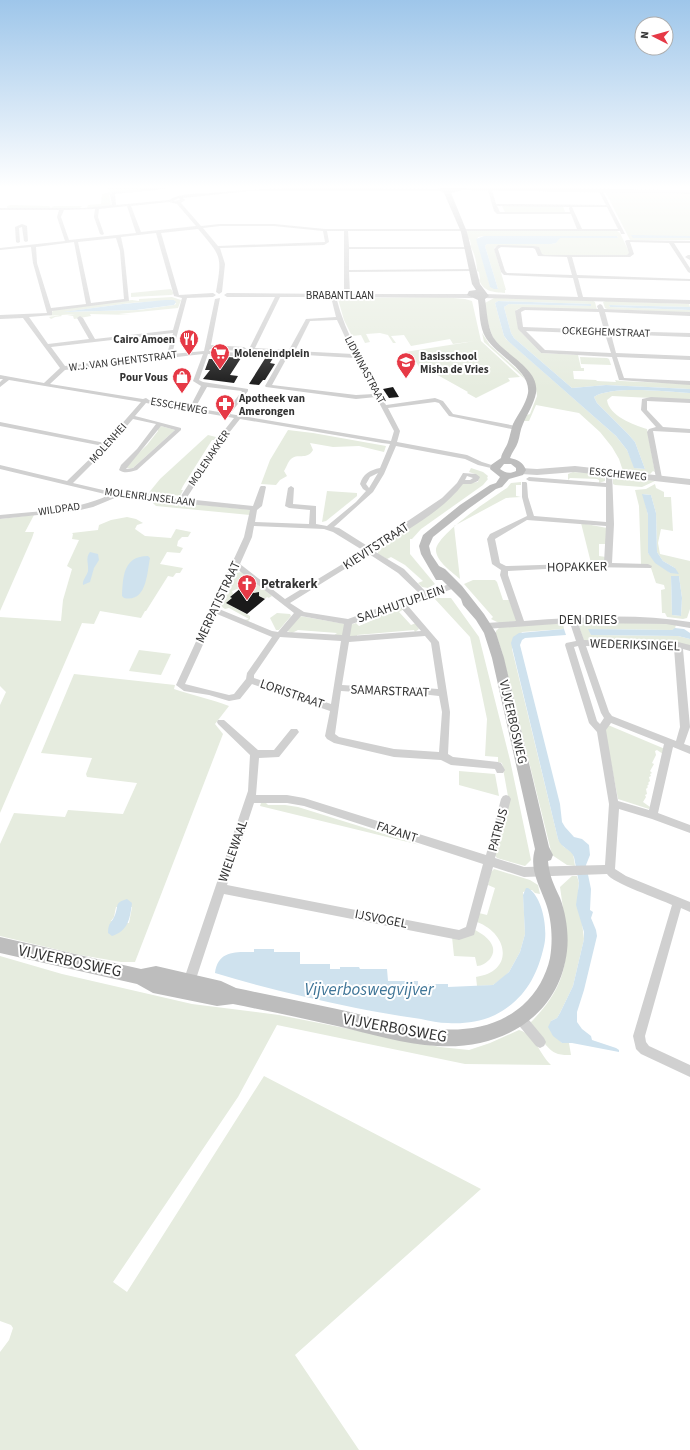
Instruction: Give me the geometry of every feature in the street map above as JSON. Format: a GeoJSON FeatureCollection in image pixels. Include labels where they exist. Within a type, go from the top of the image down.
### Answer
{"type":"FeatureCollection","features":[{"type":"Feature","properties":{"kind":"main road"},"geometry":{"type":"LineString","coordinates":[[469,254],[490,340],[521,368],[530,381],[531,394],[516,428],[510,449],[512,452],[502,467]]}},
{"type":"Feature","properties":{"kind":"main road"},"geometry":{"type":"LineString","coordinates":[[518,464],[521,470],[515,475],[502,467],[518,464]]}},
{"type":"Feature","properties":{"kind":"main road","name":"VIJVERBOSWEG"},"geometry":{"type":"LineString","coordinates":[[0,945],[141,976],[153,985],[187,987],[217,998],[233,996],[439,1038],[454,1039],[486,1035],[505,1028],[532,1008],[549,985],[556,967],[559,949],[559,931],[553,900],[546,888],[547,872],[539,857],[542,849],[498,658],[493,640],[486,626],[467,602],[466,598],[438,574],[436,569],[428,560],[424,550],[425,540],[428,535],[453,515],[493,487],[499,485],[502,467]]}},
{"type":"Feature","properties":{"kind":"street"},"geometry":{"type":"LineString","coordinates":[[34,254],[49,312]]}},
{"type":"Feature","properties":{"kind":"street"},"geometry":{"type":"LineString","coordinates":[[79,254],[89,305]]}},
{"type":"Feature","properties":{"kind":"street"},"geometry":{"type":"LineString","coordinates":[[0,317],[26,316],[127,300],[122,254]]}},
{"type":"Feature","properties":{"kind":"street","name":"BRABANTLAAN"},"geometry":{"type":"LineString","coordinates":[[164,254],[177,296],[185,297],[217,295],[225,298],[228,295],[478,295],[690,302]]}},
{"type":"Feature","properties":{"kind":"street"},"geometry":{"type":"LineString","coordinates":[[220,254],[222,264],[207,349],[196,381],[197,383],[246,390],[228,414]]}},
{"type":"Feature","properties":{"kind":"street"},"geometry":{"type":"LineString","coordinates":[[346,254],[347,295]]}},
{"type":"Feature","properties":{"kind":"street"},"geometry":{"type":"LineString","coordinates":[[498,254],[504,273],[690,280]]}},
{"type":"Feature","properties":{"kind":"street"},"geometry":{"type":"LineString","coordinates":[[540,254],[541,256],[631,256],[630,254]]}},
{"type":"Feature","properties":{"kind":"street"},"geometry":{"type":"LineString","coordinates":[[678,254],[690,272]]}},
{"type":"Feature","properties":{"kind":"street"},"geometry":{"type":"LineString","coordinates":[[569,256],[580,298]]}},
{"type":"Feature","properties":{"kind":"street"},"geometry":{"type":"LineString","coordinates":[[347,271],[473,270]]}},
{"type":"Feature","properties":{"kind":"street"},"geometry":{"type":"LineString","coordinates":[[278,295],[252,350],[356,356]]}},
{"type":"Feature","properties":{"kind":"street","name":"LIDWINASTRAAT"},"geometry":{"type":"LineString","coordinates":[[333,295],[339,318],[356,356],[397,431],[394,443]]}},
{"type":"Feature","properties":{"kind":"street"},"geometry":{"type":"LineString","coordinates":[[168,356],[185,297]]}},
{"type":"Feature","properties":{"kind":"street"},"geometry":{"type":"LineString","coordinates":[[598,299],[620,377],[627,380],[690,383]]}},
{"type":"Feature","properties":{"kind":"street"},"geometry":{"type":"LineString","coordinates":[[690,314],[521,309],[518,311],[521,329],[543,352],[690,358]]}},
{"type":"Feature","properties":{"kind":"street"},"geometry":{"type":"LineString","coordinates":[[26,316],[63,368]]}},
{"type":"Feature","properties":{"kind":"street"},"geometry":{"type":"LineString","coordinates":[[80,318],[93,341]]}},
{"type":"Feature","properties":{"kind":"street"},"geometry":{"type":"LineString","coordinates":[[339,318],[308,320],[268,386],[356,397],[378,395]]}},
{"type":"Feature","properties":{"kind":"street","name":"OCKEGHEMSTRAAT"},"geometry":{"type":"LineString","coordinates":[[521,329],[690,336]]}},
{"type":"Feature","properties":{"kind":"street"},"geometry":{"type":"LineString","coordinates":[[48,346],[175,331]]}},
{"type":"Feature","properties":{"kind":"street"},"geometry":{"type":"LineString","coordinates":[[207,349],[240,355],[246,353],[244,349]]}},
{"type":"Feature","properties":{"kind":"street","name":"W.J. VAN GHENTSTRAAT"},"geometry":{"type":"LineString","coordinates":[[46,384],[63,368],[168,356],[207,349]]}},
{"type":"Feature","properties":{"kind":"street","name":"ESSCHEWEG"},"geometry":{"type":"LineString","coordinates":[[0,376],[394,443],[467,457],[480,464],[502,467]]}},
{"type":"Feature","properties":{"kind":"street"},"geometry":{"type":"LineString","coordinates":[[0,385],[8,378]]}},
{"type":"Feature","properties":{"kind":"street"},"geometry":{"type":"LineString","coordinates":[[192,408],[205,384]]}},
{"type":"Feature","properties":{"kind":"street","name":"MOLENHEI"},"geometry":{"type":"LineString","coordinates":[[68,484],[106,445],[146,400]]}},
{"type":"Feature","properties":{"kind":"street"},"geometry":{"type":"LineString","coordinates":[[384,407],[435,400],[442,402],[451,415],[516,428]]}},
{"type":"Feature","properties":{"kind":"street"},"geometry":{"type":"LineString","coordinates":[[661,429],[644,410],[644,400],[690,401]]}},
{"type":"Feature","properties":{"kind":"street","name":"MOLENAKKER"},"geometry":{"type":"LineString","coordinates":[[181,501],[222,437],[239,416]]}},
{"type":"Feature","properties":{"kind":"street"},"geometry":{"type":"LineString","coordinates":[[131,417],[160,423],[179,429],[134,469],[128,472],[122,470],[123,466],[139,450],[160,423]]}},
{"type":"Feature","properties":{"kind":"street"},"geometry":{"type":"LineString","coordinates":[[0,424],[106,445]]}},
{"type":"Feature","properties":{"kind":"street"},"geometry":{"type":"LineString","coordinates":[[659,478],[650,432],[653,429],[690,431]]}},
{"type":"Feature","properties":{"kind":"street"},"geometry":{"type":"LineString","coordinates":[[329,528],[371,491],[394,443]]}},
{"type":"Feature","properties":{"kind":"street","name":"MOLENRIJNSELAAN"},"geometry":{"type":"LineString","coordinates":[[0,467],[116,495],[249,507],[254,509]]}},
{"type":"Feature","properties":{"kind":"street","name":"ESSCHEWEG"},"geometry":{"type":"LineString","coordinates":[[521,470],[546,471],[575,469],[690,482]]}},
{"type":"Feature","properties":{"kind":"street"},"geometry":{"type":"LineString","coordinates":[[371,491],[365,488],[363,484],[365,479],[373,471],[382,470]]}},
{"type":"Feature","properties":{"kind":"street"},"geometry":{"type":"LineString","coordinates":[[608,566],[610,524],[609,472]]}},
{"type":"Feature","properties":{"kind":"street"},"geometry":{"type":"LineString","coordinates":[[531,518],[525,497],[526,481],[610,485]]}},
{"type":"Feature","properties":{"kind":"street","name":"KIEVITSTRAAT"},"geometry":{"type":"LineString","coordinates":[[285,602],[370,551],[448,498],[461,482]]}},
{"type":"Feature","properties":{"kind":"street"},"geometry":{"type":"LineString","coordinates":[[263,487],[258,506],[254,509],[251,524],[329,528],[402,571],[426,596]]}},
{"type":"Feature","properties":{"kind":"street"},"geometry":{"type":"LineString","coordinates":[[291,488],[289,506],[314,508],[312,526]]}},
{"type":"Feature","properties":{"kind":"street","name":"WILDPAD"},"geometry":{"type":"LineString","coordinates":[[0,517],[83,506],[100,502],[116,495]]}},
{"type":"Feature","properties":{"kind":"street"},"geometry":{"type":"LineString","coordinates":[[521,623],[505,572],[499,576],[496,573],[496,564],[491,539],[493,536],[526,518],[610,524]]}},
{"type":"Feature","properties":{"kind":"street","name":"MERPATISTRAAT"},"geometry":{"type":"LineString","coordinates":[[250,680],[239,696],[235,698],[184,688],[180,685],[248,537],[251,524]]}},
{"type":"Feature","properties":{"kind":"street","name":"SALAHUTUPLEIN"},"geometry":{"type":"LineString","coordinates":[[236,564],[299,613],[348,622],[395,605],[403,605],[452,586]]}},
{"type":"Feature","properties":{"kind":"street","name":"HOPAKKER"},"geometry":{"type":"LineString","coordinates":[[505,572],[581,565],[648,566]]}},
{"type":"Feature","properties":{"kind":"street"},"geometry":{"type":"LineString","coordinates":[[403,605],[435,642],[446,712],[443,756]]}},
{"type":"Feature","properties":{"kind":"street","name":"SALAHUTUPLEIN"},"geometry":{"type":"LineString","coordinates":[[214,610],[271,634],[346,639],[428,633]]}},
{"type":"Feature","properties":{"kind":"street"},"geometry":{"type":"LineString","coordinates":[[250,680],[250,675],[278,634],[299,613]]}},
{"type":"Feature","properties":{"kind":"street"},"geometry":{"type":"LineString","coordinates":[[573,620],[605,712],[609,718],[690,750]]}},
{"type":"Feature","properties":{"kind":"street","name":"DEN DRIES"},"geometry":{"type":"LineString","coordinates":[[486,626],[573,620],[666,621],[690,625]]}},
{"type":"Feature","properties":{"kind":"street","name":"SALAHUTUPLEIN"},"geometry":{"type":"LineString","coordinates":[[346,639],[348,622]]}},
{"type":"Feature","properties":{"kind":"street"},"geometry":{"type":"LineString","coordinates":[[346,639],[330,736],[338,740],[394,753],[443,756],[452,761],[498,766],[500,770]]}},
{"type":"Feature","properties":{"kind":"street"},"geometry":{"type":"LineString","coordinates":[[580,643],[569,645],[569,649],[594,723],[601,730],[614,804],[610,869],[612,873],[622,879],[690,907]]}},
{"type":"Feature","properties":{"kind":"street","name":"WEDERIKSINGEL"},"geometry":{"type":"LineString","coordinates":[[580,643],[678,645],[690,648]]}},
{"type":"Feature","properties":{"kind":"street"},"geometry":{"type":"LineString","coordinates":[[678,645],[685,727],[679,746]]}},
{"type":"Feature","properties":{"kind":"street","name":"LORISTRAAT"},"geometry":{"type":"LineString","coordinates":[[250,680],[334,709]]}},
{"type":"Feature","properties":{"kind":"street","name":"SAMARSTRAAT"},"geometry":{"type":"LineString","coordinates":[[338,688],[404,692],[412,690],[443,693]]}},
{"type":"Feature","properties":{"kind":"street"},"geometry":{"type":"LineString","coordinates":[[601,730],[609,718]]}},
{"type":"Feature","properties":{"kind":"street"},"geometry":{"type":"LineString","coordinates":[[221,722],[253,750],[255,754],[276,754],[294,732]]}},
{"type":"Feature","properties":{"kind":"street"},"geometry":{"type":"LineString","coordinates":[[653,815],[669,742]]}},
{"type":"Feature","properties":{"kind":"street","name":"WIELEWAAL"},"geometry":{"type":"LineString","coordinates":[[187,987],[253,791],[255,754]]}},
{"type":"Feature","properties":{"kind":"street","name":"FAZANT"},"geometry":{"type":"LineString","coordinates":[[250,799],[304,802],[524,872],[610,869]]}},
{"type":"Feature","properties":{"kind":"street","name":"PATRIJS"},"geometry":{"type":"LineString","coordinates":[[489,862],[506,799]]}},
{"type":"Feature","properties":{"kind":"street"},"geometry":{"type":"LineString","coordinates":[[614,804],[653,815],[690,829]]}},
{"type":"Feature","properties":{"kind":"street","name":"IJSVOGEL"},"geometry":{"type":"LineString","coordinates":[[220,888],[465,934],[470,931],[489,862]]}},
{"type":"Feature","properties":{"kind":"street"},"geometry":{"type":"LineString","coordinates":[[678,902],[639,1036],[640,1045],[645,1050],[690,1072]]}},
{"type":"Feature","properties":{"kind":"street"},"geometry":{"type":"LineString","coordinates":[[520,1018],[540,1042]]}},
{"type":"Feature","properties":{"kind":"shaded area"},"geometry":{"type":"Polygon","coordinates":[[[474,254],[481,254],[490,286],[498,289],[487,254],[496,254],[506,290],[505,293],[489,291],[483,287],[479,280],[479,272],[477,271],[474,254]]]}},
{"type":"Feature","properties":{"kind":"shaded area"},"geometry":{"type":"Polygon","coordinates":[[[541,254],[630,254],[545,255],[541,254]]]}},
{"type":"Feature","properties":{"kind":"shaded area"},"geometry":{"type":"Polygon","coordinates":[[[171,289],[174,294],[171,295],[131,297],[131,293],[171,289]]]}},
{"type":"Feature","properties":{"kind":"shaded area"},"geometry":{"type":"Polygon","coordinates":[[[172,297],[181,300],[178,308],[118,314],[131,315],[90,314],[91,316],[74,319],[73,316],[67,315],[75,314],[61,315],[62,316],[51,319],[49,317],[60,315],[46,316],[51,315],[53,310],[132,300],[139,301],[139,299],[172,297]],[[174,300],[130,303],[64,312],[139,310],[176,304],[174,300]]]}},
{"type":"Feature","properties":{"kind":"shaded area"},"geometry":{"type":"Polygon","coordinates":[[[442,297],[472,301],[481,341],[520,377],[508,378],[510,381],[476,398],[434,373],[445,371],[442,367],[426,368],[428,371],[422,372],[412,355],[405,352],[475,341],[453,344],[450,339],[411,346],[404,335],[391,336],[396,343],[393,343],[388,335],[380,333],[366,334],[370,342],[365,343],[361,335],[352,336],[344,320],[338,299],[442,297]]]}},
{"type":"Feature","properties":{"kind":"shaded area"},"geometry":{"type":"Polygon","coordinates":[[[494,298],[592,300],[595,302],[597,310],[520,308],[516,310],[521,332],[541,353],[578,355],[581,368],[584,368],[584,371],[573,371],[574,379],[690,384],[690,389],[606,385],[572,388],[514,338],[511,333],[504,307],[509,304],[591,306],[591,304],[498,301],[495,303],[506,339],[616,436],[627,450],[635,468],[645,469],[635,442],[597,403],[594,397],[602,393],[626,390],[690,393],[690,400],[612,396],[607,400],[612,411],[617,415],[629,422],[647,429],[655,472],[653,471],[650,474],[623,471],[619,459],[612,447],[600,432],[579,413],[536,405],[529,421],[524,421],[527,415],[530,414],[537,396],[536,388],[493,337],[488,323],[485,303],[494,298]]]}},
{"type":"Feature","properties":{"kind":"shaded area"},"geometry":{"type":"Polygon","coordinates":[[[603,302],[689,304],[690,307],[609,305],[610,307],[690,310],[690,313],[607,309],[605,308],[603,302]]]}},
{"type":"Feature","properties":{"kind":"shaded area"},"geometry":{"type":"Polygon","coordinates":[[[482,333],[490,345],[520,372],[526,380],[484,342],[482,333]]]}},
{"type":"Feature","properties":{"kind":"shaded area"},"geometry":{"type":"Polygon","coordinates":[[[580,357],[607,358],[609,359],[611,365],[581,364],[580,357]]]}},
{"type":"Feature","properties":{"kind":"shaded area"},"geometry":{"type":"Polygon","coordinates":[[[161,426],[175,430],[133,468],[126,468],[126,465],[147,445],[158,431],[157,429],[161,426]]]}},
{"type":"Feature","properties":{"kind":"shaded area"},"geometry":{"type":"Polygon","coordinates":[[[288,430],[386,446],[384,452],[359,446],[333,447],[310,443],[313,450],[311,453],[305,456],[293,458],[289,461],[284,471],[287,476],[280,480],[276,485],[261,484],[270,460],[288,430]]]}},
{"type":"Feature","properties":{"kind":"shaded area"},"geometry":{"type":"Polygon","coordinates":[[[208,435],[216,437],[212,440],[183,486],[180,496],[174,495],[173,497],[147,495],[160,479],[208,435]]]}},
{"type":"Feature","properties":{"kind":"shaded area"},"geometry":{"type":"Polygon","coordinates":[[[471,468],[483,472],[488,476],[488,479],[483,485],[421,529],[412,539],[410,539],[410,554],[435,584],[428,588],[422,587],[418,583],[423,581],[405,565],[391,557],[387,559],[378,554],[378,547],[454,494],[462,484],[478,482],[479,478],[475,474],[469,472],[471,468]]]}},
{"type":"Feature","properties":{"kind":"shaded area"},"geometry":{"type":"Polygon","coordinates":[[[573,472],[590,472],[598,474],[605,478],[605,481],[599,483],[599,480],[597,479],[570,478],[568,480],[568,474],[573,472]]]}},
{"type":"Feature","properties":{"kind":"shaded area"},"geometry":{"type":"Polygon","coordinates":[[[617,476],[655,481],[642,487],[615,485],[613,484],[613,478],[617,476]]]}},
{"type":"Feature","properties":{"kind":"shaded area"},"geometry":{"type":"Polygon","coordinates":[[[521,482],[521,485],[516,485],[516,496],[521,497],[506,498],[457,525],[507,488],[511,483],[521,482]]]}},
{"type":"Feature","properties":{"kind":"shaded area"},"geometry":{"type":"Polygon","coordinates":[[[655,484],[656,488],[664,492],[664,497],[671,497],[673,531],[661,529],[658,543],[660,554],[690,561],[690,609],[687,618],[667,617],[665,613],[662,613],[661,590],[665,589],[664,585],[656,583],[650,565],[641,564],[639,506],[635,490],[646,489],[655,484]],[[643,494],[648,515],[648,553],[670,573],[675,568],[663,561],[657,552],[656,513],[651,495],[643,494]],[[671,576],[672,615],[681,616],[682,598],[679,576],[671,576]]]}},
{"type":"Feature","properties":{"kind":"shaded area"},"geometry":{"type":"Polygon","coordinates":[[[327,491],[357,493],[357,496],[326,521],[322,522],[327,491]]]}},
{"type":"Feature","properties":{"kind":"shaded area"},"geometry":{"type":"Polygon","coordinates":[[[155,500],[252,510],[250,515],[156,506],[153,503],[155,500]]]}},
{"type":"Feature","properties":{"kind":"shaded area"},"geometry":{"type":"Polygon","coordinates":[[[34,515],[25,532],[34,532],[32,538],[0,611],[0,519],[34,515]]]}},
{"type":"Feature","properties":{"kind":"shaded area"},"geometry":{"type":"Polygon","coordinates":[[[127,517],[136,519],[143,523],[137,525],[135,529],[145,536],[171,538],[176,529],[191,532],[188,537],[182,537],[178,541],[177,546],[183,548],[180,553],[167,552],[160,564],[183,568],[180,573],[176,573],[173,577],[168,576],[141,618],[100,611],[94,624],[82,623],[0,813],[0,705],[6,692],[0,686],[0,617],[61,621],[63,600],[72,569],[67,566],[79,540],[72,539],[72,533],[98,530],[99,525],[111,520],[127,517]]]}},
{"type":"Feature","properties":{"kind":"shaded area"},"geometry":{"type":"Polygon","coordinates":[[[581,523],[607,528],[606,544],[599,544],[599,556],[606,557],[605,561],[598,564],[591,563],[581,523]]]}},
{"type":"Feature","properties":{"kind":"shaded area"},"geometry":{"type":"Polygon","coordinates":[[[454,527],[460,579],[442,563],[436,551],[438,544],[444,536],[454,527]]]}},
{"type":"Feature","properties":{"kind":"shaded area"},"geometry":{"type":"Polygon","coordinates":[[[242,572],[272,596],[265,599],[258,595],[258,593],[254,593],[242,587],[232,591],[233,594],[230,597],[234,599],[226,603],[250,616],[250,619],[247,622],[243,620],[249,619],[229,608],[225,609],[221,606],[236,573],[242,572]]]}},
{"type":"Feature","properties":{"kind":"shaded area"},"geometry":{"type":"Polygon","coordinates":[[[473,580],[495,580],[503,600],[509,600],[517,621],[499,623],[491,619],[493,617],[464,584],[473,580]]]}},
{"type":"Feature","properties":{"kind":"shaded area"},"geometry":{"type":"Polygon","coordinates":[[[434,598],[451,598],[479,637],[510,760],[531,860],[525,866],[497,858],[494,854],[509,802],[502,763],[498,762],[498,757],[485,756],[487,719],[470,637],[434,598]]]}},
{"type":"Feature","properties":{"kind":"shaded area"},"geometry":{"type":"Polygon","coordinates":[[[400,607],[404,609],[399,612],[411,625],[416,623],[419,629],[415,632],[414,630],[357,635],[357,638],[349,636],[350,625],[356,623],[359,626],[380,617],[378,614],[382,613],[384,616],[394,612],[391,609],[400,607]]]}},
{"type":"Feature","properties":{"kind":"shaded area"},"geometry":{"type":"Polygon","coordinates":[[[277,613],[290,614],[291,616],[279,630],[276,630],[270,618],[277,613]]]}},
{"type":"Feature","properties":{"kind":"shaded area"},"geometry":{"type":"Polygon","coordinates":[[[300,616],[345,624],[344,635],[333,636],[337,633],[298,630],[292,633],[287,631],[300,616]]]}},
{"type":"Feature","properties":{"kind":"shaded area"},"geometry":{"type":"Polygon","coordinates":[[[580,622],[676,624],[675,629],[672,630],[589,629],[591,635],[678,636],[690,639],[690,646],[584,641],[579,626],[580,622]]]}},
{"type":"Feature","properties":{"kind":"shaded area"},"geometry":{"type":"Polygon","coordinates":[[[563,623],[564,629],[522,632],[512,649],[558,839],[564,847],[573,853],[575,866],[567,865],[552,855],[502,652],[496,634],[496,631],[500,627],[563,623]]]}},
{"type":"Feature","properties":{"kind":"shaded area"},"geometry":{"type":"Polygon","coordinates":[[[139,650],[171,654],[161,675],[129,671],[139,650]]]}},
{"type":"Feature","properties":{"kind":"shaded area"},"geometry":{"type":"Polygon","coordinates":[[[74,674],[175,685],[174,689],[229,706],[215,724],[223,734],[135,962],[121,962],[80,955],[0,936],[0,844],[14,813],[65,817],[68,810],[123,814],[137,783],[87,777],[86,774],[92,758],[41,753],[74,674]],[[116,907],[114,917],[111,921],[129,923],[132,907],[116,907]]]}},
{"type":"Feature","properties":{"kind":"shaded area"},"geometry":{"type":"Polygon","coordinates":[[[608,725],[665,749],[663,754],[657,750],[655,751],[656,755],[652,763],[654,764],[650,771],[652,773],[649,777],[650,781],[646,789],[647,794],[645,795],[646,797],[643,802],[650,807],[649,809],[618,799],[605,732],[608,725]]]}},
{"type":"Feature","properties":{"kind":"shaded area"},"geometry":{"type":"Polygon","coordinates":[[[459,771],[495,774],[499,796],[459,785],[459,771]]]}},
{"type":"Feature","properties":{"kind":"shaded area"},"geometry":{"type":"Polygon","coordinates":[[[261,803],[266,803],[268,805],[298,807],[420,845],[260,806],[261,803]]]}},
{"type":"Feature","properties":{"kind":"shaded area"},"geometry":{"type":"Polygon","coordinates":[[[494,869],[530,880],[538,885],[540,894],[535,893],[532,890],[523,892],[525,934],[520,952],[509,972],[493,985],[477,986],[476,977],[488,974],[497,968],[501,961],[503,952],[501,943],[496,935],[488,928],[477,922],[479,913],[487,915],[495,888],[488,885],[491,872],[494,869]]]}},
{"type":"Feature","properties":{"kind":"shaded area"},"geometry":{"type":"Polygon","coordinates":[[[572,876],[577,876],[579,883],[578,890],[584,939],[573,986],[557,1018],[551,1021],[551,1032],[562,1043],[569,1043],[571,1055],[566,1055],[558,1054],[550,1049],[530,1023],[545,1007],[555,991],[562,975],[566,943],[560,887],[572,876]]]}},
{"type":"Feature","properties":{"kind":"shaded area"},"geometry":{"type":"Polygon","coordinates":[[[475,930],[487,938],[492,945],[493,950],[493,954],[490,959],[479,966],[477,966],[475,957],[454,956],[452,937],[465,937],[470,935],[475,930]]]}},
{"type":"Feature","properties":{"kind":"shaded area"},"geometry":{"type":"Polygon","coordinates":[[[0,956],[62,974],[192,1004],[279,1015],[440,1047],[469,1050],[490,1043],[519,1030],[525,1032],[533,1040],[543,1056],[551,1065],[465,1064],[277,1025],[238,1097],[113,1282],[127,1292],[264,1076],[481,1189],[295,1355],[359,1450],[0,1450],[0,1352],[9,1340],[13,1328],[11,1325],[0,1321],[0,956]]]}},
{"type":"Feature","properties":{"kind":"water"},"geometry":{"type":"Polygon","coordinates":[[[480,254],[487,254],[498,289],[490,287],[480,254]]]}},
{"type":"Feature","properties":{"kind":"water"},"geometry":{"type":"Polygon","coordinates":[[[174,300],[176,302],[174,305],[136,310],[63,312],[123,304],[174,300]]]}},
{"type":"Feature","properties":{"kind":"water"},"geometry":{"type":"Polygon","coordinates":[[[498,301],[591,304],[591,306],[509,304],[504,307],[511,333],[514,338],[572,388],[606,385],[690,389],[690,393],[640,390],[614,391],[602,393],[594,397],[597,403],[635,442],[645,469],[634,468],[627,450],[616,436],[508,341],[504,336],[495,303],[498,301]]]}},
{"type":"Feature","properties":{"kind":"water"},"geometry":{"type":"Polygon","coordinates":[[[609,305],[690,307],[690,310],[610,307],[609,305]]]}},
{"type":"Feature","properties":{"kind":"water"},"geometry":{"type":"Polygon","coordinates":[[[642,494],[651,495],[656,513],[657,552],[663,561],[675,568],[679,574],[670,573],[655,563],[648,553],[648,515],[642,494]]]}},
{"type":"Feature","properties":{"kind":"water"},"geometry":{"type":"Polygon","coordinates":[[[90,552],[98,554],[99,560],[94,568],[90,582],[83,585],[83,581],[88,571],[87,559],[90,552]]]}},
{"type":"Feature","properties":{"kind":"water"},"geometry":{"type":"Polygon","coordinates":[[[148,556],[150,558],[147,578],[142,591],[137,596],[132,598],[124,598],[122,596],[122,589],[126,569],[134,560],[140,557],[148,556]]]}},
{"type":"Feature","properties":{"kind":"water"},"geometry":{"type":"Polygon","coordinates":[[[671,576],[679,576],[682,598],[681,616],[672,615],[671,576]]]}},
{"type":"Feature","properties":{"kind":"water"},"geometry":{"type":"Polygon","coordinates":[[[675,628],[684,629],[690,633],[690,639],[678,636],[591,635],[588,629],[672,630],[675,628]]]}},
{"type":"Feature","properties":{"kind":"water"},"geometry":{"type":"Polygon","coordinates":[[[564,629],[566,635],[525,638],[522,640],[520,645],[560,804],[562,822],[574,837],[582,839],[589,845],[590,855],[586,865],[591,889],[590,910],[593,912],[591,918],[597,936],[577,1012],[577,1022],[582,1029],[591,1036],[592,1040],[616,1048],[619,1052],[572,1043],[562,1043],[553,1036],[548,1027],[551,1021],[557,1018],[573,986],[584,939],[584,932],[576,905],[579,883],[574,857],[571,852],[559,842],[558,839],[511,643],[513,637],[519,633],[564,629]]]}},
{"type":"Feature","properties":{"kind":"water","name":"Vijverboswegvijver"},"geometry":{"type":"Polygon","coordinates":[[[526,888],[533,892],[541,906],[545,923],[545,939],[541,957],[533,978],[521,995],[505,1009],[495,1015],[478,1021],[466,1023],[445,1023],[388,1014],[302,996],[215,973],[217,965],[224,956],[241,952],[254,952],[254,949],[274,949],[274,952],[300,952],[300,964],[330,964],[330,969],[340,969],[340,967],[359,967],[360,969],[387,969],[388,981],[418,981],[418,987],[428,987],[428,984],[448,984],[448,987],[493,985],[509,972],[520,952],[525,934],[523,895],[526,888]]]}},
{"type":"Feature","properties":{"kind":"water"},"geometry":{"type":"Polygon","coordinates":[[[127,899],[132,903],[127,924],[122,931],[112,936],[108,933],[109,925],[114,918],[119,903],[127,899]]]}},
{"type":"Feature","properties":{"kind":"building"},"geometry":{"type":"Polygon","coordinates":[[[215,356],[241,358],[230,375],[238,376],[234,383],[203,379],[210,370],[205,370],[209,359],[213,359],[215,356]]]}},
{"type":"Feature","properties":{"kind":"building"},"geometry":{"type":"Polygon","coordinates":[[[266,357],[273,358],[270,363],[275,364],[265,380],[263,380],[259,385],[249,384],[266,357]]]}},
{"type":"Feature","properties":{"kind":"building"},"geometry":{"type":"Polygon","coordinates":[[[393,387],[399,397],[389,398],[383,389],[393,387]]]}},
{"type":"Feature","properties":{"kind":"building","name":"Petrakerk"},"geometry":{"type":"Polygon","coordinates":[[[242,587],[254,593],[259,592],[259,596],[265,599],[247,614],[226,603],[232,598],[230,597],[242,587]]]}},
{"type":"Feature","properties":{"kind":"place","name":"Cairo Amoen"},"geometry":{"type":"Point","coordinates":[189,356]}},
{"type":"Feature","properties":{"kind":"place","name":"Moleneindplein"},"geometry":{"type":"Point","coordinates":[220,370]}},
{"type":"Feature","properties":{"kind":"place","name":"Basisschool Misha de Vries"},"geometry":{"type":"Point","coordinates":[406,379]}},
{"type":"Feature","properties":{"kind":"place","name":"Pour Vous"},"geometry":{"type":"Point","coordinates":[182,394]}},
{"type":"Feature","properties":{"kind":"place","name":"Apotheek van Amerongen"},"geometry":{"type":"Point","coordinates":[225,421]}},
{"type":"Feature","properties":{"kind":"place","name":"Petrakerk"},"geometry":{"type":"Point","coordinates":[247,601]}}]}
